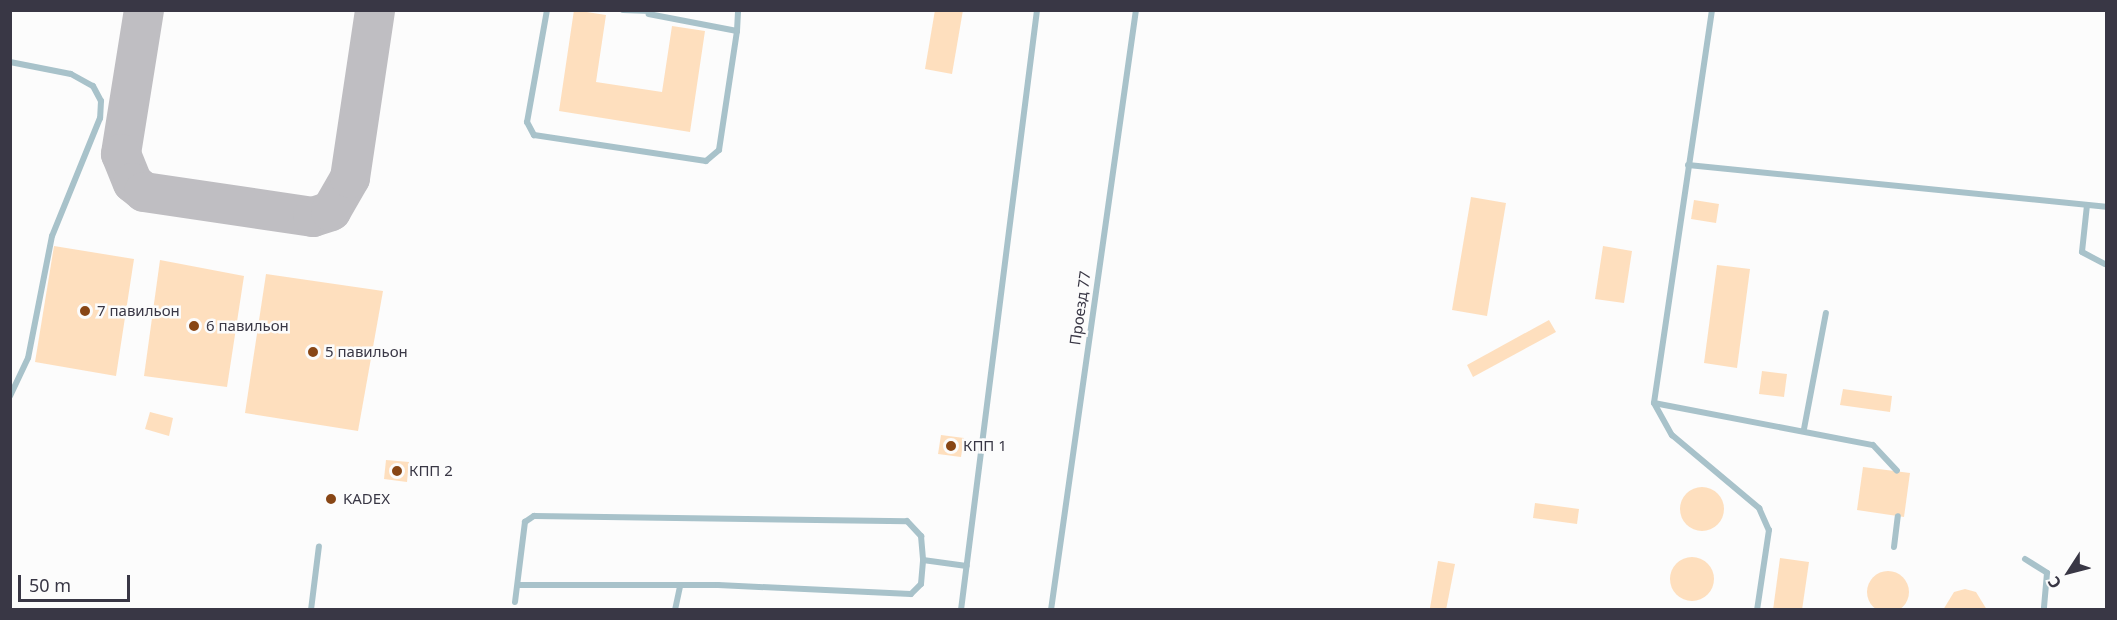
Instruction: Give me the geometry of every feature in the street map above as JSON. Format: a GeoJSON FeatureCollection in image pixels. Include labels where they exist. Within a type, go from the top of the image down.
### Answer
{"type":"FeatureCollection","features":[{"type":"Feature","properties":{"kind":"lane"},"geometry":{"type":"LineString","coordinates":[[547,10],[527,122],[534,135],[706,161],[719,150],[737,31],[738,10]]}},
{"type":"Feature","properties":{"kind":"lane"},"geometry":{"type":"LineString","coordinates":[[623,10],[737,31]]}},
{"type":"Feature","properties":{"kind":"lane"},"geometry":{"type":"LineString","coordinates":[[961,609],[1037,10]]}},
{"type":"Feature","properties":{"kind":"lane","name":"Проезд 77"},"geometry":{"type":"LineString","coordinates":[[1051,609],[1136,10]]}},
{"type":"Feature","properties":{"kind":"lane"},"geometry":{"type":"LineString","coordinates":[[1712,10],[1654,404],[1672,435],[1759,508],[1769,530],[1757,609]]}},
{"type":"Feature","properties":{"kind":"lane"},"geometry":{"type":"LineString","coordinates":[[10,62],[71,74],[93,86],[101,101],[100,118],[52,236],[28,358],[10,396]]}},
{"type":"Feature","properties":{"kind":"lane"},"geometry":{"type":"LineString","coordinates":[[1688,165],[2106,207]]}},
{"type":"Feature","properties":{"kind":"lane"},"geometry":{"type":"LineString","coordinates":[[2087,205],[2082,252],[2105,264]]}},
{"type":"Feature","properties":{"kind":"lane"},"geometry":{"type":"LineString","coordinates":[[1804,429],[1826,313]]}},
{"type":"Feature","properties":{"kind":"lane"},"geometry":{"type":"LineString","coordinates":[[1654,404],[1804,429],[1873,445],[1897,471]]}},
{"type":"Feature","properties":{"kind":"lane"},"geometry":{"type":"LineString","coordinates":[[515,602],[525,522],[534,516],[907,521],[921,536],[923,560],[921,584],[911,594],[680,586],[518,585]]}},
{"type":"Feature","properties":{"kind":"lane"},"geometry":{"type":"LineString","coordinates":[[1894,547],[1898,516]]}},
{"type":"Feature","properties":{"kind":"lane"},"geometry":{"type":"LineString","coordinates":[[311,609],[320,546]]}},
{"type":"Feature","properties":{"kind":"lane"},"geometry":{"type":"LineString","coordinates":[[2025,559],[2047,573],[2044,609]]}},
{"type":"Feature","properties":{"kind":"lane"},"geometry":{"type":"LineString","coordinates":[[923,560],[967,566]]}},
{"type":"Feature","properties":{"kind":"lane"},"geometry":{"type":"LineString","coordinates":[[675,609],[680,586]]}},
{"type":"Feature","properties":{"kind":"building"},"geometry":{"type":"Polygon","coordinates":[[[574,10],[606,15],[596,82],[662,92],[672,26],[705,31],[690,132],[559,111],[574,10]]]}},
{"type":"Feature","properties":{"kind":"building"},"geometry":{"type":"Polygon","coordinates":[[[935,10],[963,10],[952,74],[925,69],[935,10]]]}},
{"type":"Feature","properties":{"kind":"building"},"geometry":{"type":"Polygon","coordinates":[[[1471,197],[1506,203],[1487,316],[1452,310],[1471,197]]]}},
{"type":"Feature","properties":{"kind":"building"},"geometry":{"type":"Polygon","coordinates":[[[1694,200],[1719,204],[1716,223],[1691,219],[1694,200]]]}},
{"type":"Feature","properties":{"kind":"building","name":"7 павильон"},"geometry":{"type":"Polygon","coordinates":[[[54,246],[134,259],[116,376],[35,362],[54,246]]]}},
{"type":"Feature","properties":{"kind":"building"},"geometry":{"type":"Polygon","coordinates":[[[1603,246],[1632,251],[1624,303],[1595,299],[1603,246]]]}},
{"type":"Feature","properties":{"kind":"building","name":"6 павильон"},"geometry":{"type":"Polygon","coordinates":[[[160,260],[244,276],[227,387],[144,376],[160,260]]]}},
{"type":"Feature","properties":{"kind":"building"},"geometry":{"type":"Polygon","coordinates":[[[1717,265],[1750,269],[1737,368],[1704,363],[1717,265]]]}},
{"type":"Feature","properties":{"kind":"building","name":"5 павильон"},"geometry":{"type":"Polygon","coordinates":[[[266,274],[383,291],[358,431],[245,413],[266,274]]]}},
{"type":"Feature","properties":{"kind":"building"},"geometry":{"type":"Polygon","coordinates":[[[1549,320],[1556,332],[1473,377],[1467,365],[1549,320]]]}},
{"type":"Feature","properties":{"kind":"building"},"geometry":{"type":"Polygon","coordinates":[[[1762,371],[1787,374],[1784,397],[1759,394],[1762,371]]]}},
{"type":"Feature","properties":{"kind":"building"},"geometry":{"type":"Polygon","coordinates":[[[1843,389],[1892,396],[1890,412],[1840,405],[1843,389]]]}},
{"type":"Feature","properties":{"kind":"building"},"geometry":{"type":"Polygon","coordinates":[[[150,412],[173,418],[169,436],[145,429],[150,412]]]}},
{"type":"Feature","properties":{"kind":"building","name":"КПП 1"},"geometry":{"type":"Polygon","coordinates":[[[941,435],[964,438],[961,457],[938,454],[941,435]]]}},
{"type":"Feature","properties":{"kind":"building","name":"КПП 2"},"geometry":{"type":"Polygon","coordinates":[[[386,460],[409,462],[407,482],[384,479],[386,460]]]}},
{"type":"Feature","properties":{"kind":"building"},"geometry":{"type":"Polygon","coordinates":[[[1863,467],[1910,473],[1904,517],[1857,510],[1863,467]]]}},
{"type":"Feature","properties":{"kind":"building"},"geometry":{"type":"Polygon","coordinates":[[[1702,487],[1717,494],[1724,509],[1717,524],[1702,531],[1687,524],[1680,509],[1687,494],[1702,487]]]}},
{"type":"Feature","properties":{"kind":"building"},"geometry":{"type":"Polygon","coordinates":[[[1535,503],[1579,509],[1577,524],[1533,518],[1535,503]]]}},
{"type":"Feature","properties":{"kind":"building"},"geometry":{"type":"Polygon","coordinates":[[[1692,557],[1707,564],[1714,579],[1707,594],[1692,601],[1677,594],[1670,579],[1677,564],[1692,557]]]}},
{"type":"Feature","properties":{"kind":"building"},"geometry":{"type":"Polygon","coordinates":[[[1780,558],[1809,562],[1802,610],[1773,610],[1780,558]]]}},
{"type":"Feature","properties":{"kind":"building"},"geometry":{"type":"Polygon","coordinates":[[[1438,561],[1455,564],[1446,610],[1430,608],[1438,561]]]}},
{"type":"Feature","properties":{"kind":"building"},"geometry":{"type":"Polygon","coordinates":[[[1888,571],[1903,577],[1909,592],[1903,607],[1888,613],[1873,607],[1867,592],[1873,577],[1888,571]]]}},
{"type":"Feature","properties":{"kind":"building"},"geometry":{"type":"Polygon","coordinates":[[[1965,589],[1976,592],[1987,610],[1943,610],[1954,592],[1965,589]]]}},
{"type":"Feature","properties":{"kind":"taxiway"},"geometry":{"type":"LineString","coordinates":[[144,10],[121,154],[133,183],[144,192],[313,217],[331,211],[350,178],[375,10]]}},
{"type":"Feature","properties":{"kind":"place","name":"7 павильон"},"geometry":{"type":"Point","coordinates":[85,311]}},
{"type":"Feature","properties":{"kind":"place","name":"6 павильон"},"geometry":{"type":"Point","coordinates":[194,326]}},
{"type":"Feature","properties":{"kind":"place","name":"5 павильон"},"geometry":{"type":"Point","coordinates":[313,352]}},
{"type":"Feature","properties":{"kind":"place","name":"КПП 1"},"geometry":{"type":"Point","coordinates":[951,446]}},
{"type":"Feature","properties":{"kind":"place","name":"КПП 2"},"geometry":{"type":"Point","coordinates":[397,471]}},
{"type":"Feature","properties":{"kind":"place","name":"KADEX"},"geometry":{"type":"Point","coordinates":[331,499]}}]}
